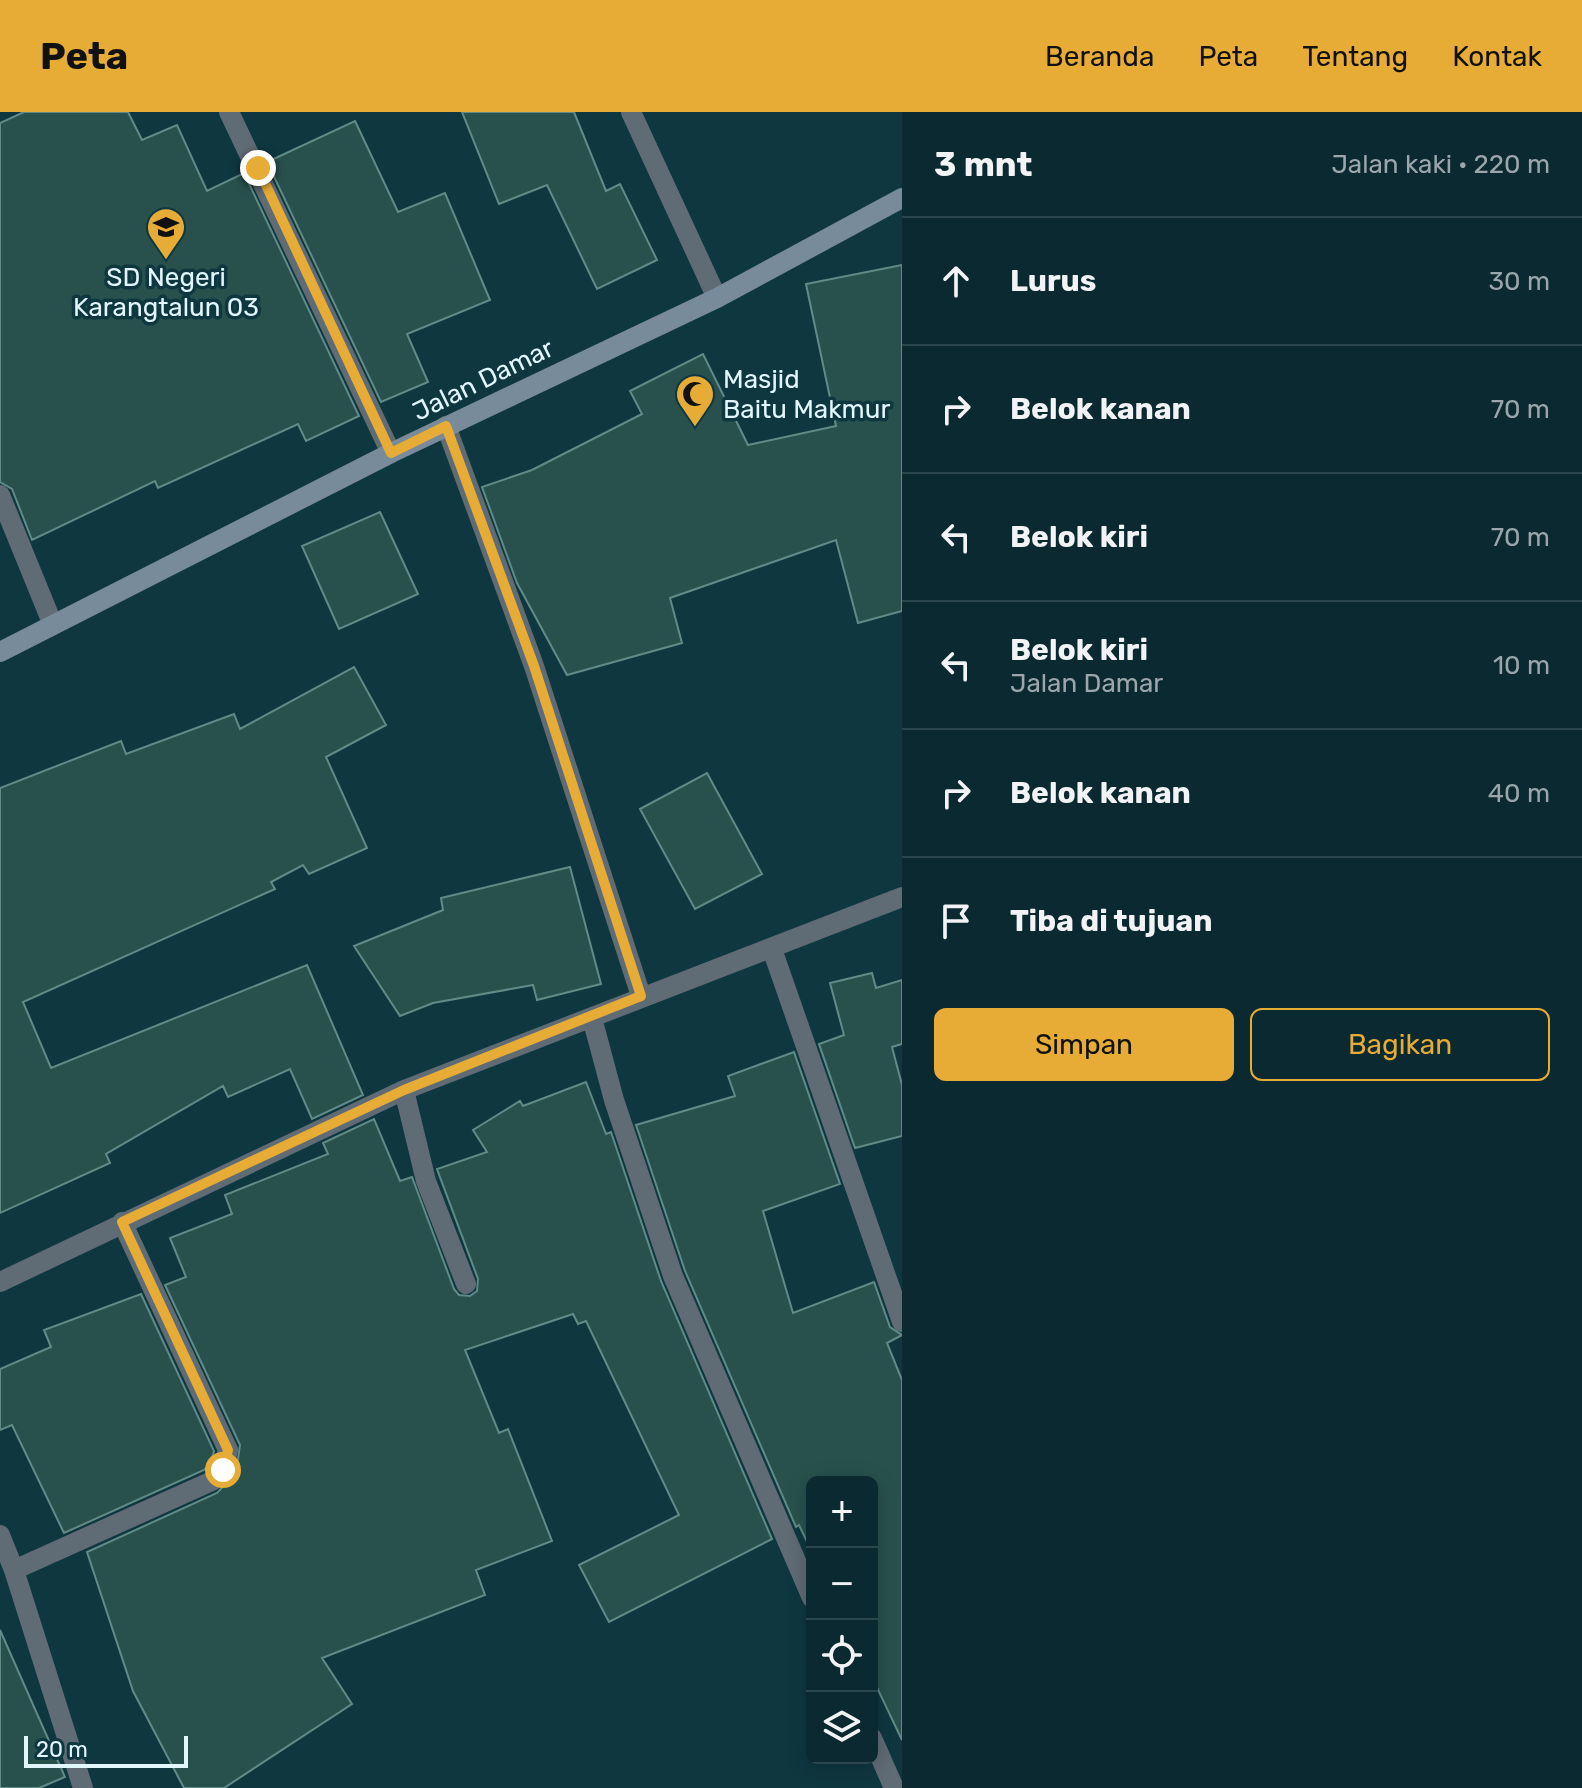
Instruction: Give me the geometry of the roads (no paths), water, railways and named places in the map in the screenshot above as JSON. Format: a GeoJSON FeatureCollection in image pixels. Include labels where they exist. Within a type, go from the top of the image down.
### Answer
{"type":"FeatureCollection","features":[{"type":"Feature","properties":{"kind":"street"},"geometry":{"type":"LineString","coordinates":[[229,112],[391,453]]}},
{"type":"Feature","properties":{"kind":"street"},"geometry":{"type":"LineString","coordinates":[[631,112],[717,298]]}},
{"type":"Feature","properties":{"kind":"street","name":"Jalan Damar"},"geometry":{"type":"LineString","coordinates":[[0,652],[391,453],[717,298],[902,198]]}},
{"type":"Feature","properties":{"kind":"street"},"geometry":{"type":"LineString","coordinates":[[446,426],[534,666],[641,996]]}},
{"type":"Feature","properties":{"kind":"street"},"geometry":{"type":"LineString","coordinates":[[0,495],[53,625]]}},
{"type":"Feature","properties":{"kind":"street"},"geometry":{"type":"LineString","coordinates":[[0,1282],[404,1090],[902,897]]}},
{"type":"Feature","properties":{"kind":"street"},"geometry":{"type":"LineString","coordinates":[[772,949],[902,1322]]}},
{"type":"Feature","properties":{"kind":"street"},"geometry":{"type":"LineString","coordinates":[[592,1018],[614,1100],[673,1276],[806,1584]]}},
{"type":"Feature","properties":{"kind":"street"},"geometry":{"type":"LineString","coordinates":[[404,1090],[426,1181],[466,1284]]}},
{"type":"Feature","properties":{"kind":"street"},"geometry":{"type":"LineString","coordinates":[[14,1570],[212,1481],[226,1462],[228,1450],[122,1222]]}},
{"type":"Feature","properties":{"kind":"street"},"geometry":{"type":"LineString","coordinates":[[0,1535],[83,1788]]}},
{"type":"Feature","properties":{"kind":"street"},"geometry":{"type":"LineString","coordinates":[[878,1752],[894,1788]]}},
{"type":"Feature","properties":{"kind":"place","name":"SD Negeri Karangtalun 03"},"geometry":{"type":"Point","coordinates":[166,261]}},
{"type":"Feature","properties":{"kind":"place","name":"Masjid Baitu Makmur"},"geometry":{"type":"Point","coordinates":[695,428]}}]}
